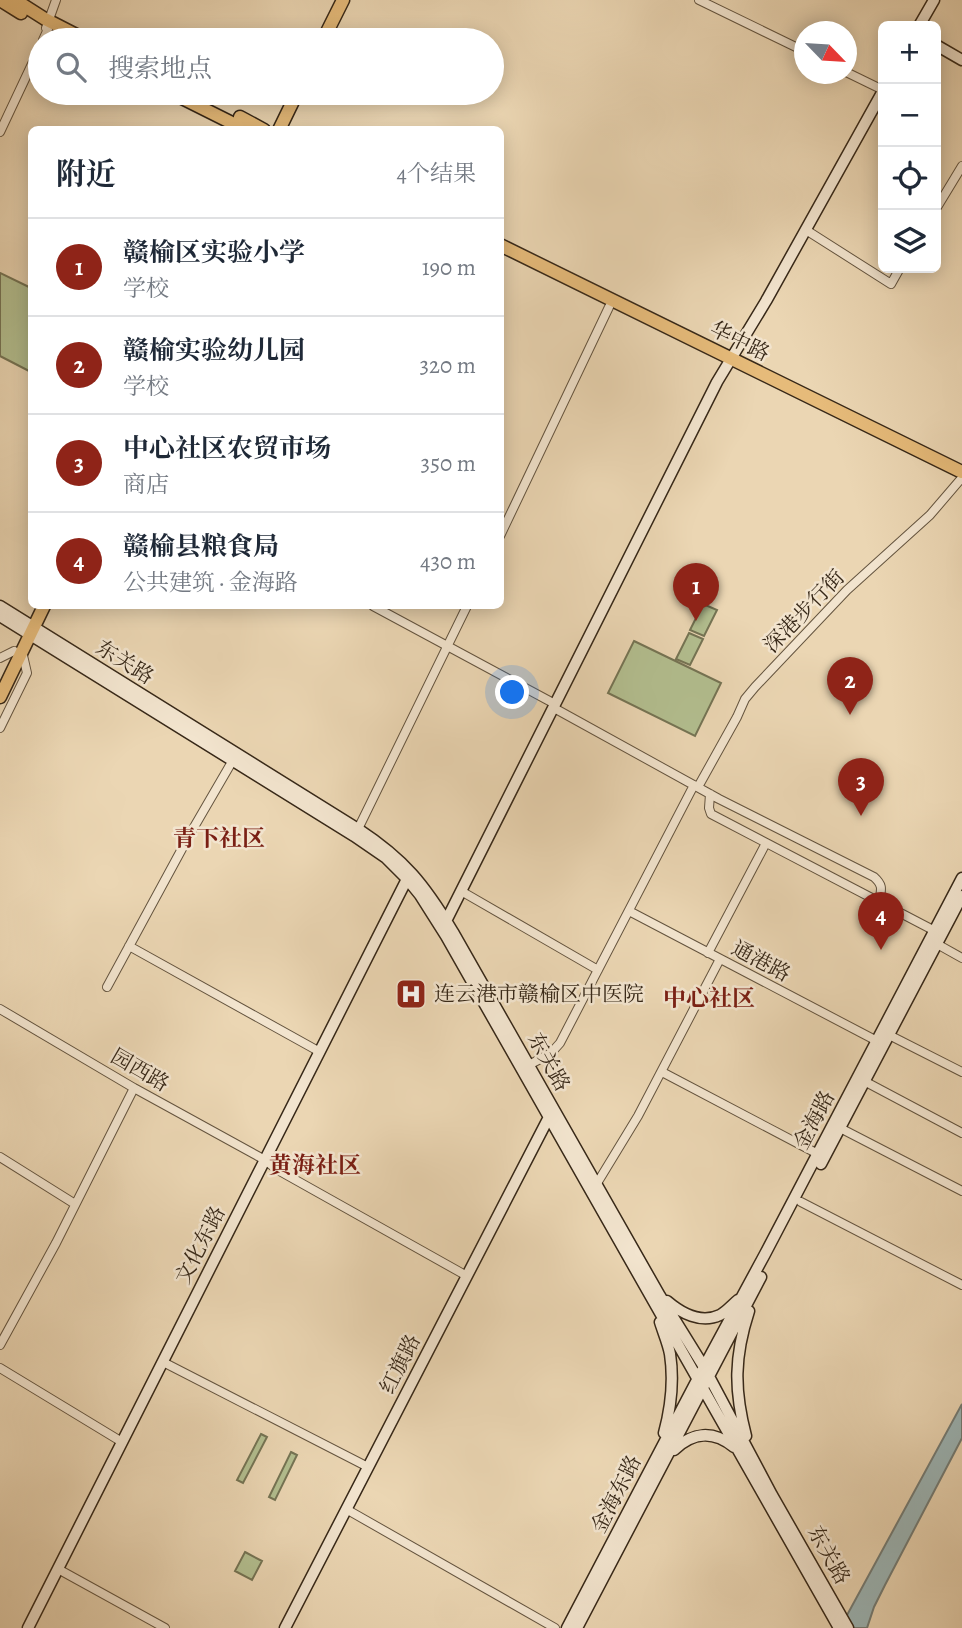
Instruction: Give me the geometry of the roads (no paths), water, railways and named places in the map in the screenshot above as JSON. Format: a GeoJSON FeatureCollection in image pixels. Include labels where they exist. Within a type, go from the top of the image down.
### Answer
{"type":"FeatureCollection","features":[{"type":"Feature","properties":{"kind":"main road"},"geometry":{"type":"LineString","coordinates":[[0,0],[44,28]]}},
{"type":"Feature","properties":{"kind":"main road"},"geometry":{"type":"LineString","coordinates":[[15,0],[45,28]]}},
{"type":"Feature","properties":{"kind":"main road"},"geometry":{"type":"LineString","coordinates":[[320,28],[334,0]]}},
{"type":"Feature","properties":{"kind":"main road"},"geometry":{"type":"LineString","coordinates":[[329,28],[342,0]]}},
{"type":"Feature","properties":{"kind":"main road"},"geometry":{"type":"LineString","coordinates":[[922,21],[934,0]]}},
{"type":"Feature","properties":{"kind":"main road"},"geometry":{"type":"LineString","coordinates":[[941,48],[962,60]]}},
{"type":"Feature","properties":{"kind":"main road"},"geometry":{"type":"LineString","coordinates":[[446,921],[717,382],[766,301],[878,99]]}},
{"type":"Feature","properties":{"kind":"main road"},"geometry":{"type":"LineString","coordinates":[[196,105],[238,126]]}},
{"type":"Feature","properties":{"kind":"main road"},"geometry":{"type":"LineString","coordinates":[[214,105],[256,126]]}},
{"type":"Feature","properties":{"kind":"main road"},"geometry":{"type":"LineString","coordinates":[[272,126],[282,105]]}},
{"type":"Feature","properties":{"kind":"main road"},"geometry":{"type":"LineString","coordinates":[[281,126],[291,105]]}},
{"type":"Feature","properties":{"kind":"main road","name":"华中路"},"geometry":{"type":"LineString","coordinates":[[504,247],[961,477]]}},
{"type":"Feature","properties":{"kind":"main road","name":"华中路"},"geometry":{"type":"LineString","coordinates":[[504,255],[609,307],[729,361]]}},
{"type":"Feature","properties":{"kind":"main road","name":"东关路"},"geometry":{"type":"LineString","coordinates":[[0,606],[29,629],[375,850],[407,879],[446,936],[549,1117],[703,1377],[839,1628]]}},
{"type":"Feature","properties":{"kind":"main road"},"geometry":{"type":"LineString","coordinates":[[29,629],[35,609]]}},
{"type":"Feature","properties":{"kind":"main road"},"geometry":{"type":"LineString","coordinates":[[0,697],[18,651],[42,609]]}},
{"type":"Feature","properties":{"kind":"main road","name":"东关路"},"geometry":{"type":"LineString","coordinates":[[0,616],[29,629],[358,829],[400,860],[422,884],[446,921],[596,1185],[656,1298]]}},
{"type":"Feature","properties":{"kind":"main road"},"geometry":{"type":"LineString","coordinates":[[0,678],[18,651]]}},
{"type":"Feature","properties":{"kind":"main road","name":"金海路"},"geometry":{"type":"LineString","coordinates":[[703,1377],[962,878]]}},
{"type":"Feature","properties":{"kind":"main road","name":"文化东路"},"geometry":{"type":"LineString","coordinates":[[28,1628],[407,879]]}},
{"type":"Feature","properties":{"kind":"main road","name":"金海路"},"geometry":{"type":"LineString","coordinates":[[703,1377],[757,1284],[962,896]]}},
{"type":"Feature","properties":{"kind":"main road","name":"红旗路"},"geometry":{"type":"LineString","coordinates":[[285,1628],[549,1117]]}},
{"type":"Feature","properties":{"kind":"main road"},"geometry":{"type":"LineString","coordinates":[[744,1452],[736,1388],[737,1360],[757,1284]]}},
{"type":"Feature","properties":{"kind":"main road"},"geometry":{"type":"LineString","coordinates":[[656,1298],[689,1316],[704,1318],[720,1315],[743,1296]]}},
{"type":"Feature","properties":{"kind":"main road"},"geometry":{"type":"LineString","coordinates":[[656,1298],[670,1353],[672,1382],[664,1453]]}},
{"type":"Feature","properties":{"kind":"main road","name":"金海东路"},"geometry":{"type":"LineString","coordinates":[[577,1628],[703,1377]]}},
{"type":"Feature","properties":{"kind":"main road"},"geometry":{"type":"LineString","coordinates":[[664,1453],[696,1436],[715,1436],[744,1452]]}},
{"type":"Feature","properties":{"kind":"main road","name":"东关路"},"geometry":{"type":"LineString","coordinates":[[744,1452],[848,1628]]}},
{"type":"Feature","properties":{"kind":"main road","name":"金海东路"},"geometry":{"type":"LineString","coordinates":[[567,1628],[664,1453]]}},
{"type":"Feature","properties":{"kind":"street"},"geometry":{"type":"LineString","coordinates":[[48,28],[56,0]]}},
{"type":"Feature","properties":{"kind":"street"},"geometry":{"type":"LineString","coordinates":[[699,0],[794,46]]}},
{"type":"Feature","properties":{"kind":"street"},"geometry":{"type":"LineString","coordinates":[[0,132],[28,72]]}},
{"type":"Feature","properties":{"kind":"street"},"geometry":{"type":"LineString","coordinates":[[857,77],[878,88]]}},
{"type":"Feature","properties":{"kind":"street"},"geometry":{"type":"LineString","coordinates":[[941,201],[962,166]]}},
{"type":"Feature","properties":{"kind":"street"},"geometry":{"type":"LineString","coordinates":[[806,230],[891,284],[897,273]]}},
{"type":"Feature","properties":{"kind":"street"},"geometry":{"type":"LineString","coordinates":[[504,528],[609,307]]}},
{"type":"Feature","properties":{"kind":"street","name":"深港步行街"},"geometry":{"type":"LineString","coordinates":[[528,1065],[556,1049],[745,699],[847,590],[930,515],[961,477]]}},
{"type":"Feature","properties":{"kind":"street"},"geometry":{"type":"LineString","coordinates":[[379,609],[710,794],[874,877],[882,888],[879,902]]}},
{"type":"Feature","properties":{"kind":"street"},"geometry":{"type":"LineString","coordinates":[[358,829],[466,609]]}},
{"type":"Feature","properties":{"kind":"street"},"geometry":{"type":"LineString","coordinates":[[0,658],[18,651],[27,673],[0,728]]}},
{"type":"Feature","properties":{"kind":"street"},"geometry":{"type":"LineString","coordinates":[[107,987],[233,760]]}},
{"type":"Feature","properties":{"kind":"street"},"geometry":{"type":"LineString","coordinates":[[710,794],[710,814],[934,931]]}},
{"type":"Feature","properties":{"kind":"street"},"geometry":{"type":"LineString","coordinates":[[708,953],[766,843]]}},
{"type":"Feature","properties":{"kind":"street"},"geometry":{"type":"LineString","coordinates":[[461,891],[598,970]]}},
{"type":"Feature","properties":{"kind":"street","name":"通港路"},"geometry":{"type":"LineString","coordinates":[[629,911],[877,1041]]}},
{"type":"Feature","properties":{"kind":"street"},"geometry":{"type":"LineString","coordinates":[[937,944],[962,958]]}},
{"type":"Feature","properties":{"kind":"street"},"geometry":{"type":"LineString","coordinates":[[130,946],[320,1052]]}},
{"type":"Feature","properties":{"kind":"street"},"geometry":{"type":"LineString","coordinates":[[596,1185],[638,1116],[720,959]]}},
{"type":"Feature","properties":{"kind":"street","name":"园西路"},"geometry":{"type":"LineString","coordinates":[[0,1009],[467,1276]]}},
{"type":"Feature","properties":{"kind":"street"},"geometry":{"type":"LineString","coordinates":[[889,1035],[962,1072]]}},
{"type":"Feature","properties":{"kind":"street"},"geometry":{"type":"LineString","coordinates":[[662,1072],[818,1154]]}},
{"type":"Feature","properties":{"kind":"street"},"geometry":{"type":"LineString","coordinates":[[864,1082],[962,1133]]}},
{"type":"Feature","properties":{"kind":"street"},"geometry":{"type":"LineString","coordinates":[[0,1345],[134,1088]]}},
{"type":"Feature","properties":{"kind":"street"},"geometry":{"type":"LineString","coordinates":[[839,1128],[962,1191]]}},
{"type":"Feature","properties":{"kind":"street"},"geometry":{"type":"LineString","coordinates":[[0,1157],[75,1204]]}},
{"type":"Feature","properties":{"kind":"street"},"geometry":{"type":"LineString","coordinates":[[801,1202],[962,1285]]}},
{"type":"Feature","properties":{"kind":"street"},"geometry":{"type":"LineString","coordinates":[[163,1362],[368,1467]]}},
{"type":"Feature","properties":{"kind":"street"},"geometry":{"type":"LineString","coordinates":[[0,1368],[122,1443]]}},
{"type":"Feature","properties":{"kind":"street"},"geometry":{"type":"LineString","coordinates":[[346,1509],[555,1628]]}},
{"type":"Feature","properties":{"kind":"street"},"geometry":{"type":"LineString","coordinates":[[58,1570],[165,1628]]}},
{"type":"Feature","properties":{"kind":"water"},"geometry":{"type":"Polygon","coordinates":[[[962,1404],[962,1438],[874,1607],[867,1628],[840,1628],[962,1404]]]}},
{"type":"Feature","properties":{"kind":"place","name":"赣榆区实验小学"},"geometry":{"type":"Point","coordinates":[696,621]}},
{"type":"Feature","properties":{"kind":"place","name":"赣榆实验幼儿园"},"geometry":{"type":"Point","coordinates":[850,715]}},
{"type":"Feature","properties":{"kind":"place","name":"中心社区农贸市场"},"geometry":{"type":"Point","coordinates":[861,816]}},
{"type":"Feature","properties":{"kind":"place","name":"赣榆县粮食局"},"geometry":{"type":"Point","coordinates":[881,950]}},
{"type":"Feature","properties":{"kind":"place","name":"连云港市赣榆区中医院"},"geometry":{"type":"Point","coordinates":[411,994]}},
{"type":"Feature","properties":{"kind":"district","name":"青下社区"},"geometry":{"type":"Point","coordinates":[219,838]}},
{"type":"Feature","properties":{"kind":"district","name":"中心社区"},"geometry":{"type":"Point","coordinates":[709,998]}},
{"type":"Feature","properties":{"kind":"district","name":"黄海社区"},"geometry":{"type":"Point","coordinates":[315,1165]}}]}
